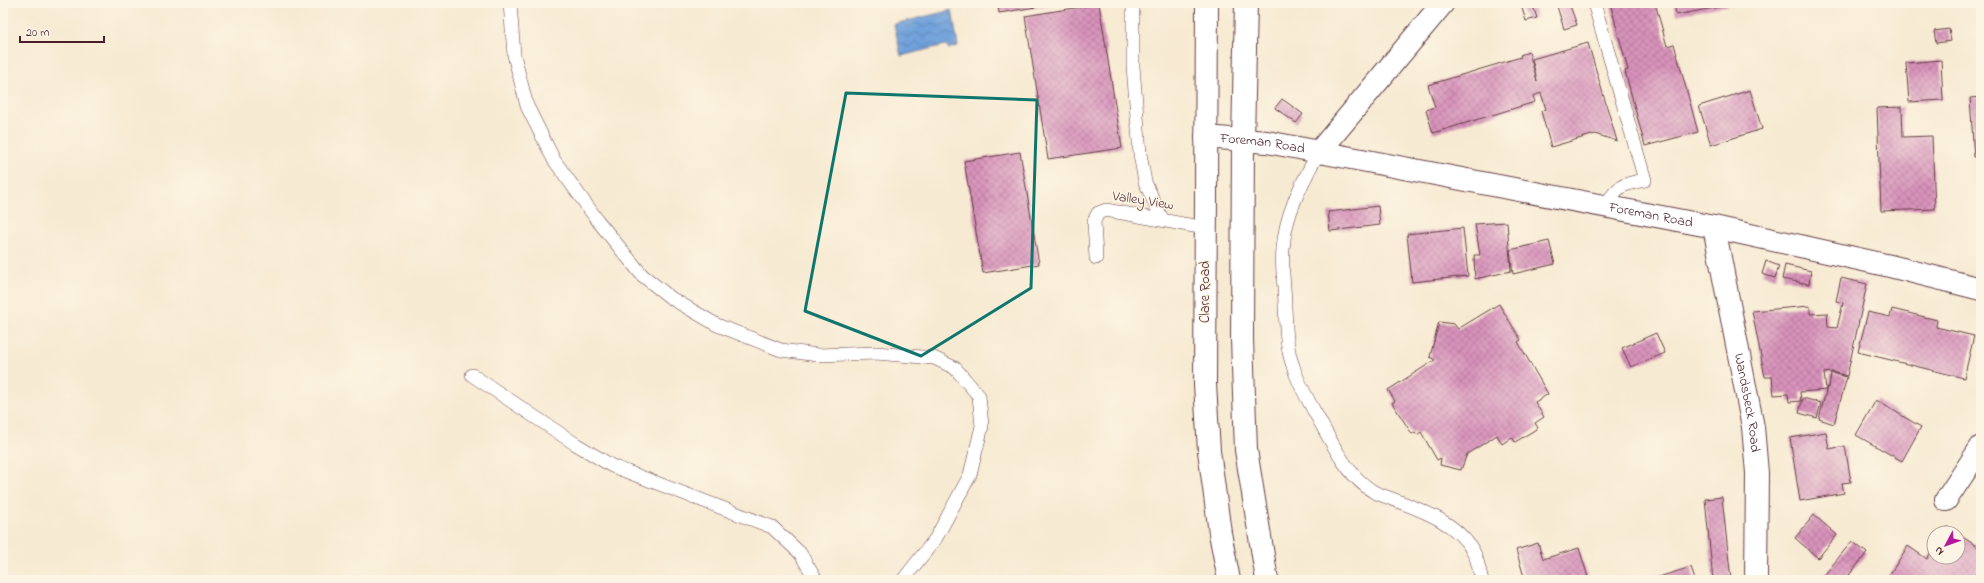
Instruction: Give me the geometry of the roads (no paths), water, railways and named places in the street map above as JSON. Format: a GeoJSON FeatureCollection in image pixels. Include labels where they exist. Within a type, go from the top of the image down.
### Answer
{"type":"FeatureCollection","features":[{"type":"Feature","properties":{"kind":"street","name":"Clare Road"},"geometry":{"type":"LineString","coordinates":[[1207,3],[1205,384],[1209,451],[1220,532],[1229,580]]}},
{"type":"Feature","properties":{"kind":"street"},"geometry":{"type":"LineString","coordinates":[[1246,3],[1243,141],[1242,340],[1246,450],[1266,580]]}},
{"type":"Feature","properties":{"kind":"street","name":"Foreman Road"},"geometry":{"type":"LineString","coordinates":[[1318,153],[1443,3]]}},
{"type":"Feature","properties":{"kind":"street","name":"Foreman Road"},"geometry":{"type":"LineString","coordinates":[[1206,137],[1267,142],[1318,153],[1714,227],[1890,266],[1981,289]]}},
{"type":"Feature","properties":{"kind":"street","name":"Wandsbeck Road"},"geometry":{"type":"LineString","coordinates":[[1714,227],[1753,427],[1757,473],[1756,580]]}},
{"type":"Feature","properties":{"kind":"street"},"geometry":{"type":"LineString","coordinates":[[1946,500],[1981,447]]}},
{"type":"Feature","properties":{"kind":"lane"},"geometry":{"type":"LineString","coordinates":[[510,3],[514,55],[527,106],[554,160],[598,221],[642,275],[671,298],[717,325],[781,350],[818,354],[876,353],[934,358],[955,368],[979,396],[982,426],[970,475],[936,538],[903,580]]}},
{"type":"Feature","properties":{"kind":"lane"},"geometry":{"type":"LineString","coordinates":[[1133,3],[1133,66],[1140,154],[1144,182],[1162,220]]}},
{"type":"Feature","properties":{"kind":"lane"},"geometry":{"type":"LineString","coordinates":[[1594,3],[1645,180],[1626,183],[1616,189],[1604,207]]}},
{"type":"Feature","properties":{"kind":"lane"},"geometry":{"type":"LineString","coordinates":[[1318,153],[1291,210],[1283,249],[1288,348],[1293,368],[1301,387],[1336,450],[1354,475],[1366,487],[1374,492],[1443,521],[1458,532],[1474,552],[1482,580]]}},
{"type":"Feature","properties":{"kind":"lane","name":"Valley View"},"geometry":{"type":"LineString","coordinates":[[1096,258],[1094,221],[1098,213],[1106,210],[1205,228]]}},
{"type":"Feature","properties":{"kind":"lane"},"geometry":{"type":"LineString","coordinates":[[472,375],[574,443],[612,466],[772,527],[800,553],[816,580]]}},
{"type":"Feature","properties":{"kind":"water"},"geometry":{"type":"Polygon","coordinates":[[[952,10],[958,46],[948,49],[945,45],[901,56],[894,24],[952,10]]]}}]}
